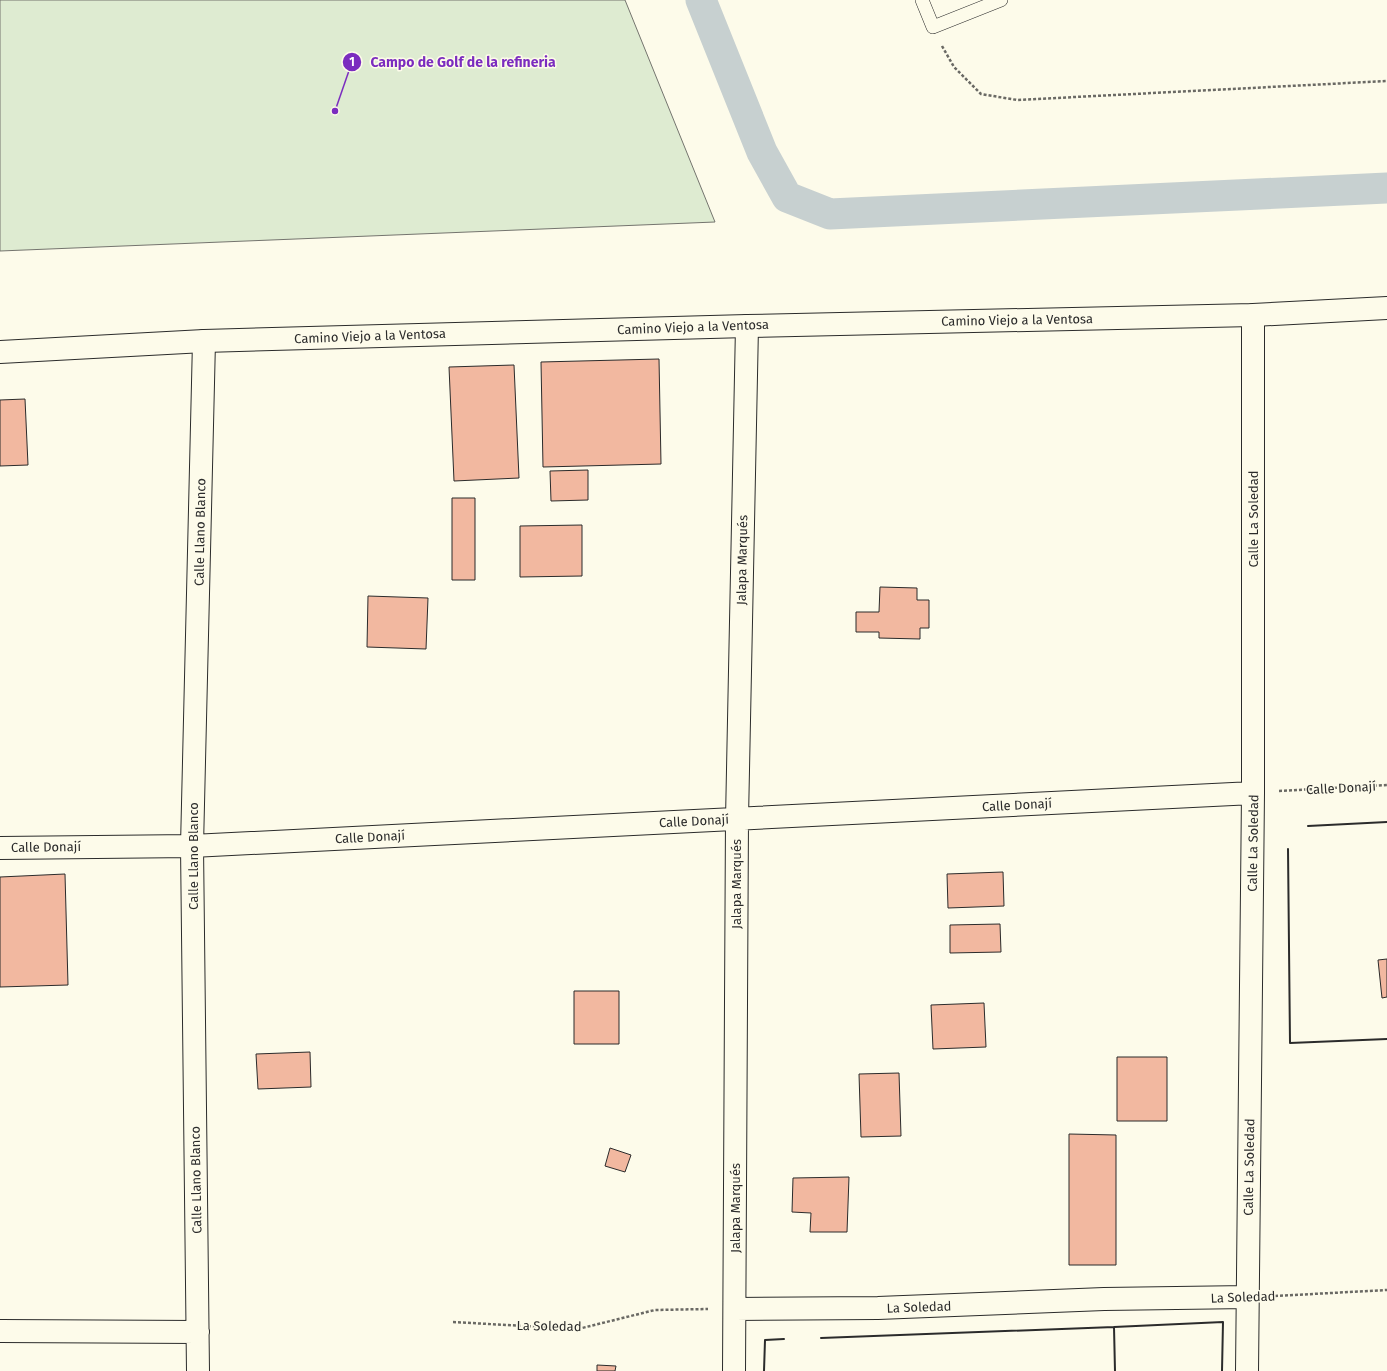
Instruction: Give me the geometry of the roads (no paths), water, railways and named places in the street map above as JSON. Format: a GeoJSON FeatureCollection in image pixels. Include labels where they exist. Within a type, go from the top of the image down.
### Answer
{"type":"FeatureCollection","features":[{"type":"Feature","properties":{"kind":"street","name":"Camino Viejo a la Ventosa"},"geometry":{"type":"LineString","coordinates":[[0,352],[204,341],[747,326],[1254,315],[1387,308]]}},
{"type":"Feature","properties":{"kind":"street","name":"Calle La Soledad"},"geometry":{"type":"LineString","coordinates":[[1247,1371],[1253,793],[1254,315]]}},
{"type":"Feature","properties":{"kind":"street","name":"Jalapa Marqués"},"geometry":{"type":"LineString","coordinates":[[734,1371],[736,819],[747,326]]}},
{"type":"Feature","properties":{"kind":"street","name":"Calle Llano Blanco"},"geometry":{"type":"LineString","coordinates":[[198,1371],[192,846],[204,341]]}},
{"type":"Feature","properties":{"kind":"street","name":"Calle Donají"},"geometry":{"type":"LineString","coordinates":[[0,848],[192,846],[1253,793]]}},
{"type":"Feature","properties":{"kind":"street","name":"La Soledad"},"geometry":{"type":"LineString","coordinates":[[735,1309],[878,1308],[1104,1299],[1248,1297]]}},
{"type":"Feature","properties":{"kind":"street"},"geometry":{"type":"LineString","coordinates":[[0,1331],[198,1332]]}},
{"type":"Feature","properties":{"kind":"lane"},"geometry":{"type":"LineString","coordinates":[[922,0],[933,28],[1001,0]]}},
{"type":"Feature","properties":{"kind":"waterway"},"geometry":{"type":"LineString","coordinates":[[701,0],[762,152],[787,197],[830,214],[1387,188]]}},
{"type":"Feature","properties":{"kind":"place","name":"Campo de Golf de la refineria"},"geometry":{"type":"Point","coordinates":[335,111]}}]}
